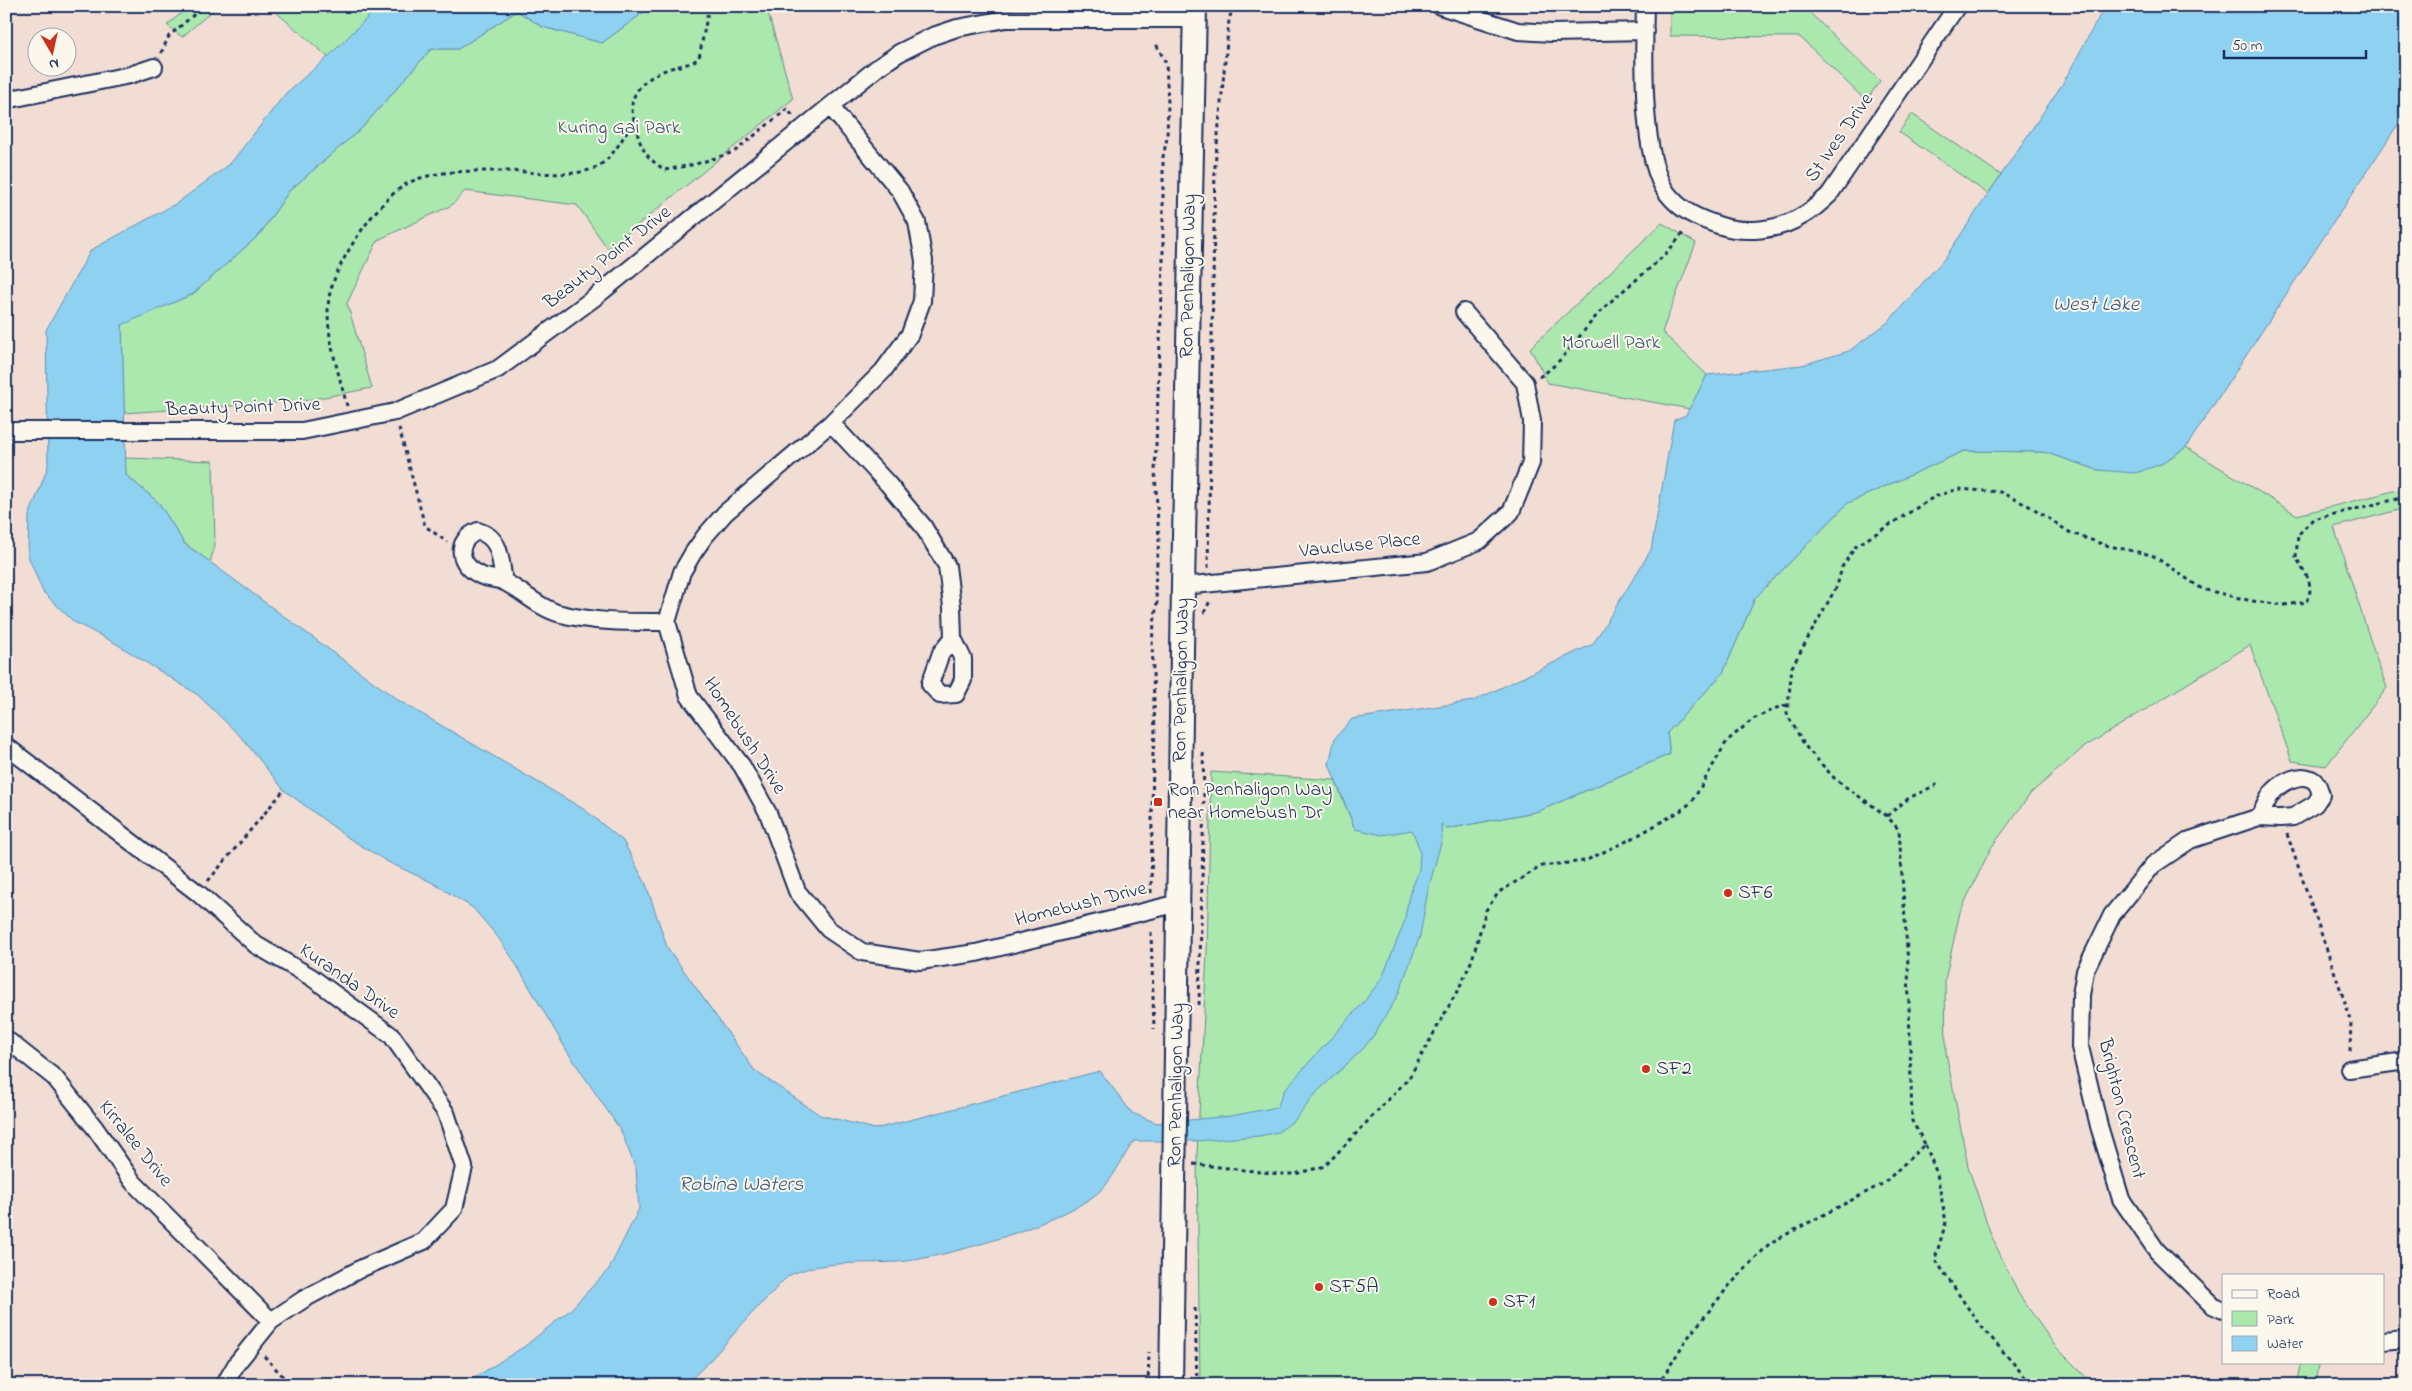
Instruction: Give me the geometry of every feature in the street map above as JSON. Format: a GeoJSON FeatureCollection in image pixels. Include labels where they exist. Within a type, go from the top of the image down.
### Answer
{"type":"FeatureCollection","features":[{"type":"Feature","properties":{"kind":"street"},"geometry":{"type":"LineString","coordinates":[[1440,6],[1518,31],[1552,33],[1645,31]]}},
{"type":"Feature","properties":{"kind":"street","name":"St Ives Drive"},"geometry":{"type":"LineString","coordinates":[[1645,6],[1646,95],[1654,166],[1659,179],[1667,193],[1679,206],[1694,217],[1732,230],[1769,229],[1802,216],[1829,195],[1958,6]]}},
{"type":"Feature","properties":{"kind":"street","name":"Beauty Point Drive"},"geometry":{"type":"LineString","coordinates":[[6,430],[302,431],[395,412],[498,370],[594,298],[830,106],[898,53],[916,43],[957,28],[1006,19],[1195,13]]}},
{"type":"Feature","properties":{"kind":"street","name":"Ron Penhaligon Way"},"geometry":{"type":"LineString","coordinates":[[1171,1385],[1183,1161],[1177,1106],[1179,903],[1183,586],[1195,13]]}},
{"type":"Feature","properties":{"kind":"street"},"geometry":{"type":"LineString","coordinates":[[6,100],[130,75],[154,67]]}},
{"type":"Feature","properties":{"kind":"street"},"geometry":{"type":"LineString","coordinates":[[504,582],[497,546],[489,534],[478,531],[469,535],[462,544],[461,553],[467,566],[480,576],[504,582],[559,614],[602,622],[667,622],[682,572],[705,536],[748,491],[831,423],[882,371],[910,334],[922,301],[924,282],[922,244],[910,206],[895,184],[830,106]]}},
{"type":"Feature","properties":{"kind":"street"},"geometry":{"type":"LineString","coordinates":[[1464,312],[1525,383]]}},
{"type":"Feature","properties":{"kind":"street","name":"Vaucluse Place"},"geometry":{"type":"LineString","coordinates":[[1183,586],[1427,562],[1479,541],[1511,512],[1531,463],[1532,421],[1525,383]]}},
{"type":"Feature","properties":{"kind":"street"},"geometry":{"type":"LineString","coordinates":[[831,423],[888,484],[923,526],[947,566],[952,607],[953,638]]}},
{"type":"Feature","properties":{"kind":"street","name":"Homebush Drive"},"geometry":{"type":"LineString","coordinates":[[667,622],[689,696],[742,766],[768,813],[797,890],[828,929],[862,952],[920,961],[976,953],[1179,903]]}},
{"type":"Feature","properties":{"kind":"street","name":"Kuranda Drive"},"geometry":{"type":"LineString","coordinates":[[6,746],[198,893],[256,945],[311,977],[392,1036],[446,1113],[464,1167],[454,1209],[424,1241],[304,1298],[271,1321],[254,1345],[237,1363],[224,1385]]}},
{"type":"Feature","properties":{"kind":"street","name":"Brighton Crescent"},"geometry":{"type":"LineString","coordinates":[[2222,1310],[2212,1305],[2157,1252],[2121,1199],[2099,1126],[2080,1046],[2081,995],[2085,972],[2112,915],[2153,866],[2190,840],[2259,817],[2281,818],[2293,816],[2315,804],[2321,795],[2316,784],[2308,778],[2288,780],[2278,786],[2270,795],[2259,817]]}},
{"type":"Feature","properties":{"kind":"street","name":"Kirralee Drive"},"geometry":{"type":"LineString","coordinates":[[6,1038],[55,1078],[133,1182],[271,1321]]}},
{"type":"Feature","properties":{"kind":"street"},"geometry":{"type":"LineString","coordinates":[[2349,1069],[2406,1061]]}},
{"type":"Feature","properties":{"kind":"street"},"geometry":{"type":"LineString","coordinates":[[2384,1341],[2406,1339]]}},
{"type":"Feature","properties":{"kind":"path"},"geometry":{"type":"LineString","coordinates":[[154,67],[169,36],[204,6]]}},
{"type":"Feature","properties":{"kind":"path"},"geometry":{"type":"LineString","coordinates":[[708,6],[699,58],[690,65],[672,68],[653,75],[638,89],[632,108],[640,142],[650,161],[665,170],[696,164],[734,152],[787,109],[802,128]]}},
{"type":"Feature","properties":{"kind":"path"},"geometry":{"type":"LineString","coordinates":[[1203,617],[1210,601],[1207,583],[1215,166],[1229,20],[1233,6]]}},
{"type":"Feature","properties":{"kind":"path"},"geometry":{"type":"LineString","coordinates":[[1151,895],[1153,752],[1155,735],[1152,640],[1157,602],[1156,586],[1159,540],[1155,471],[1163,264],[1162,157],[1167,138],[1168,103],[1166,63],[1155,42]]}},
{"type":"Feature","properties":{"kind":"path"},"geometry":{"type":"LineString","coordinates":[[351,422],[331,337],[329,298],[334,276],[368,221],[408,183],[426,177],[468,171],[563,173],[582,171],[601,164],[616,148],[634,119]]}},
{"type":"Feature","properties":{"kind":"path"},"geometry":{"type":"LineString","coordinates":[[1525,383],[1556,365],[1579,335],[1608,304],[1658,264],[1694,217]]}},
{"type":"Feature","properties":{"kind":"path"},"geometry":{"type":"LineString","coordinates":[[395,412],[425,526],[461,553]]}},
{"type":"Feature","properties":{"kind":"path"},"geometry":{"type":"LineString","coordinates":[[2032,1385],[1976,1320],[1935,1258],[1946,1222],[1937,1174],[1925,1144],[1912,1121],[1908,965],[1899,830],[1886,816],[1836,780],[1806,746],[1787,714],[1792,667],[1837,586],[1842,567],[1856,546],[1934,498],[1958,488],[2000,492],[2033,508],[2069,532],[2105,545],[2152,555],[2202,589],[2252,601],[2283,605],[2307,602],[2310,591],[2309,580],[2296,556],[2298,535],[2313,519],[2406,497]]}},
{"type":"Feature","properties":{"kind":"path"},"geometry":{"type":"LineString","coordinates":[[1183,1161],[1280,1174],[1295,1174],[1325,1166],[1408,1078],[1460,986],[1472,960],[1486,910],[1499,892],[1542,866],[1585,861],[1635,837],[1680,811],[1692,802],[1727,741],[1753,719],[1781,706],[1788,705]]}},
{"type":"Feature","properties":{"kind":"path"},"geometry":{"type":"LineString","coordinates":[[1199,1015],[1204,800],[1202,742]]}},
{"type":"Feature","properties":{"kind":"path"},"geometry":{"type":"LineString","coordinates":[[1886,816],[1909,798],[1936,785],[1937,780]]}},
{"type":"Feature","properties":{"kind":"path"},"geometry":{"type":"LineString","coordinates":[[198,893],[284,790]]}},
{"type":"Feature","properties":{"kind":"path"},"geometry":{"type":"LineString","coordinates":[[2281,818],[2351,1020],[2349,1069]]}},
{"type":"Feature","properties":{"kind":"path"},"geometry":{"type":"LineString","coordinates":[[1658,1385],[1686,1340],[1728,1287],[1770,1243],[1884,1182],[1925,1144]]}},
{"type":"Feature","properties":{"kind":"path"},"geometry":{"type":"LineString","coordinates":[[254,1345],[292,1385]]}},
{"type":"Feature","properties":{"kind":"green space"},"geometry":{"type":"Polygon","coordinates":[[[190,6],[218,6],[182,37],[167,25],[190,6]]]}},
{"type":"Feature","properties":{"kind":"green space"},"geometry":{"type":"Polygon","coordinates":[[[269,6],[379,6],[328,57],[269,6]]]}},
{"type":"Feature","properties":{"kind":"green space","name":"Kuring Gai Park"},"geometry":{"type":"Polygon","coordinates":[[[652,6],[766,6],[793,99],[608,249],[577,205],[465,191],[452,205],[378,240],[347,303],[372,388],[303,401],[124,413],[122,324],[193,294],[260,234],[289,191],[362,128],[431,49],[458,49],[517,11],[543,27],[602,43],[652,6]]]}},
{"type":"Feature","properties":{"kind":"green space"},"geometry":{"type":"Polygon","coordinates":[[[1803,6],[1880,81],[1866,101],[1800,37],[1670,36],[1670,8],[1783,8],[1803,6]]]}},
{"type":"Feature","properties":{"kind":"green space"},"geometry":{"type":"Polygon","coordinates":[[[1912,114],[2001,175],[1988,194],[1899,132],[1912,114]]]}},
{"type":"Feature","properties":{"kind":"green space","name":"Morwell Park"},"geometry":{"type":"Polygon","coordinates":[[[1662,223],[1696,243],[1662,332],[1707,375],[1690,409],[1548,383],[1530,348],[1662,223]]]}},
{"type":"Feature","properties":{"kind":"green space"},"geometry":{"type":"Polygon","coordinates":[[[2186,447],[2297,515],[2406,488],[2406,508],[2334,527],[2387,688],[2326,766],[2292,761],[2250,645],[2083,748],[2031,793],[1991,848],[1960,912],[1945,980],[1946,1052],[1968,1166],[1991,1235],[2018,1293],[2055,1346],[2094,1385],[1200,1385],[1197,1154],[1207,953],[1211,772],[1335,780],[1355,829],[1441,823],[1447,829],[1539,811],[1670,754],[1667,733],[1723,673],[1755,598],[1848,503],[1964,451],[2044,452],[2098,470],[2161,464],[2186,447]]]}},
{"type":"Feature","properties":{"kind":"green space"},"geometry":{"type":"Polygon","coordinates":[[[125,458],[213,461],[215,546],[210,562],[184,543],[159,503],[126,475],[125,458]]]}},
{"type":"Feature","properties":{"kind":"green space"},"geometry":{"type":"Polygon","coordinates":[[[2301,1364],[2318,1365],[2315,1385],[2296,1385],[2301,1364]]]}},
{"type":"Feature","properties":{"kind":"water"},"geometry":{"type":"Polygon","coordinates":[[[379,6],[652,6],[602,43],[543,27],[517,11],[458,49],[431,49],[362,128],[289,191],[260,234],[193,294],[122,325],[126,475],[159,503],[184,543],[398,700],[585,810],[623,841],[646,884],[667,947],[755,1071],[820,1115],[875,1129],[1100,1071],[1132,1113],[1157,1123],[1231,1116],[1277,1107],[1285,1089],[1363,1003],[1382,978],[1404,923],[1409,896],[1419,870],[1420,850],[1412,830],[1382,835],[1355,829],[1329,764],[1335,738],[1352,719],[1473,701],[1593,644],[1651,550],[1674,420],[1686,415],[1707,375],[1802,365],[1849,351],[1887,323],[1945,258],[2063,83],[2105,6],[2406,6],[2406,112],[2186,447],[2161,464],[2136,473],[2098,470],[2044,452],[1964,451],[1848,503],[1755,598],[1723,673],[1667,733],[1670,754],[1539,811],[1447,829],[1441,824],[1442,839],[1428,890],[1420,936],[1398,995],[1374,1035],[1362,1050],[1318,1091],[1295,1120],[1278,1132],[1260,1136],[1195,1141],[1134,1141],[1105,1186],[1090,1199],[1067,1212],[1039,1224],[1007,1236],[945,1254],[897,1262],[818,1266],[792,1274],[748,1317],[707,1364],[684,1385],[463,1385],[525,1346],[570,1310],[609,1269],[639,1209],[636,1169],[621,1131],[567,1051],[513,959],[497,936],[473,908],[433,883],[388,862],[347,837],[284,790],[241,737],[198,695],[115,643],[74,622],[43,592],[28,556],[29,516],[48,467],[46,330],[91,250],[177,203],[230,164],[286,93],[328,57],[379,6]]]}},
{"type":"Feature","properties":{"kind":"place","name":"Ron Penhaligon Way near Homebush Dr"},"geometry":{"type":"Point","coordinates":[1158,802]}},
{"type":"Feature","properties":{"kind":"place","name":"SF6"},"geometry":{"type":"Point","coordinates":[1728,893]}},
{"type":"Feature","properties":{"kind":"place","name":"SF2"},"geometry":{"type":"Point","coordinates":[1646,1069]}},
{"type":"Feature","properties":{"kind":"place","name":"SF5A"},"geometry":{"type":"Point","coordinates":[1319,1287]}},
{"type":"Feature","properties":{"kind":"place","name":"SF1"},"geometry":{"type":"Point","coordinates":[1493,1302]}},
{"type":"Feature","properties":{"kind":"water label","name":"West Lake"},"geometry":{"type":"Point","coordinates":[2096,305]}},
{"type":"Feature","properties":{"kind":"water label","name":"Robina Waters"},"geometry":{"type":"Point","coordinates":[741,1185]}}]}
